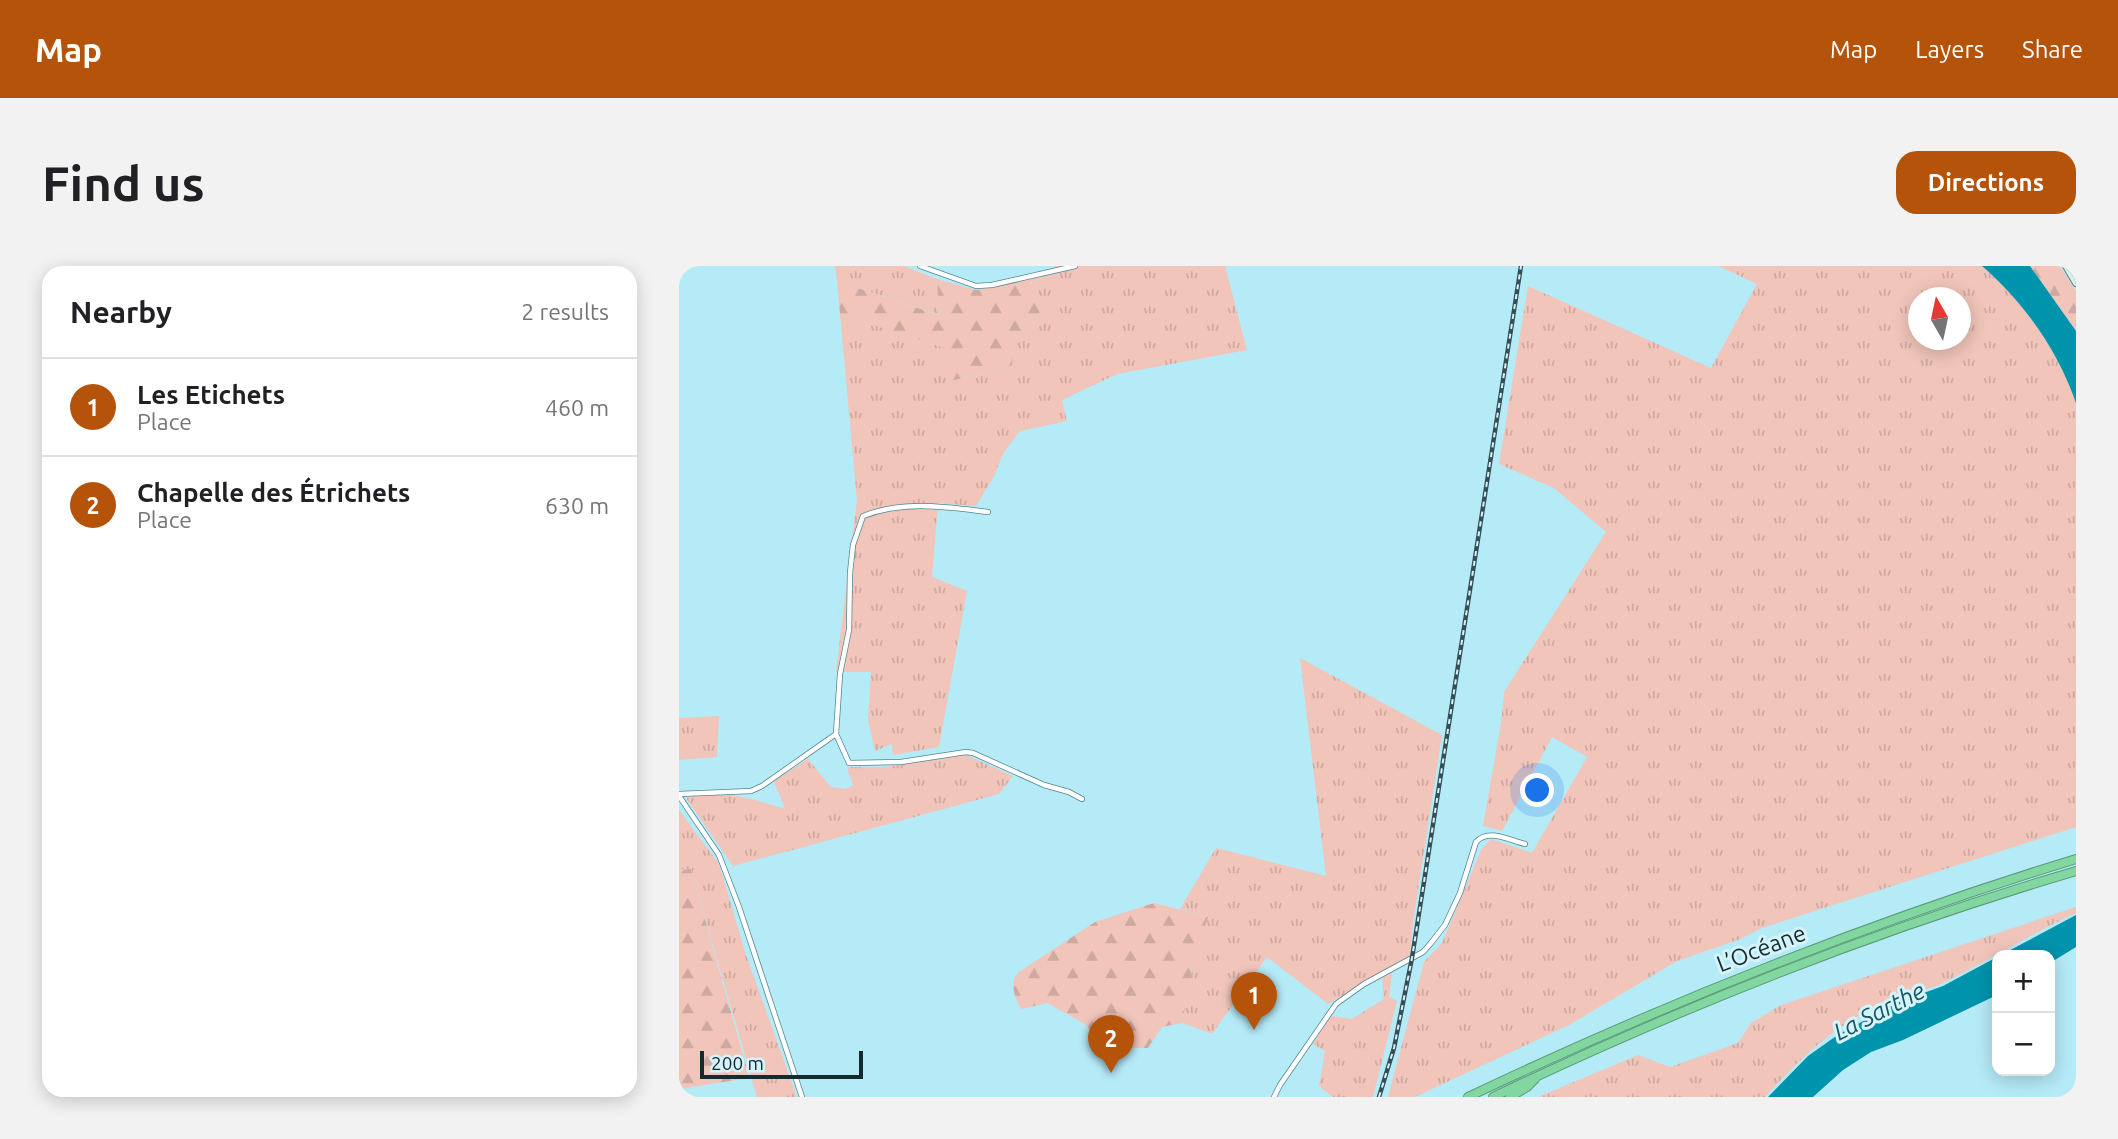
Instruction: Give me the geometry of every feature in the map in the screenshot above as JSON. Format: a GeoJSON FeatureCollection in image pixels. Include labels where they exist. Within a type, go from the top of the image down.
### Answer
{"type":"FeatureCollection","features":[{"type":"Feature","properties":{"kind":"highway","name":"L’Océane"},"geometry":{"type":"LineString","coordinates":[[1468,1097],[1599,1036],[1735,978],[1935,904],[2076,859]]}},
{"type":"Feature","properties":{"kind":"highway","name":"L’Océane"},"geometry":{"type":"LineString","coordinates":[[1493,1097],[1735,990],[1884,933],[2076,870]]}},
{"type":"Feature","properties":{"kind":"highway"},"geometry":{"type":"LineString","coordinates":[[1510,1097],[1527,1087],[1537,1076]]}},
{"type":"Feature","properties":{"kind":"street"},"geometry":{"type":"LineString","coordinates":[[920,266],[976,286],[992,285],[1075,266]]}},
{"type":"Feature","properties":{"kind":"street"},"geometry":{"type":"LineString","coordinates":[[2066,266],[2076,283]]}},
{"type":"Feature","properties":{"kind":"street"},"geometry":{"type":"LineString","coordinates":[[988,512],[922,505],[879,510],[863,516],[853,545],[849,631],[840,674],[836,734],[849,762],[901,762],[973,753],[1082,799]]}},
{"type":"Feature","properties":{"kind":"street"},"geometry":{"type":"LineString","coordinates":[[679,795],[751,791],[836,734]]}},
{"type":"Feature","properties":{"kind":"street"},"geometry":{"type":"LineString","coordinates":[[679,795],[719,855],[802,1097]]}},
{"type":"Feature","properties":{"kind":"street"},"geometry":{"type":"LineString","coordinates":[[1275,1097],[1280,1085],[1336,1004],[1364,984],[1423,953],[1431,943],[1445,925],[1460,892],[1475,842],[1487,834],[1525,844]]}},
{"type":"Feature","properties":{"kind":"green space"},"geometry":{"type":"Polygon","coordinates":[[[835,266],[904,266],[937,279],[940,315],[837,281],[835,266]]]}},
{"type":"Feature","properties":{"kind":"green space"},"geometry":{"type":"Polygon","coordinates":[[[1055,266],[1225,266],[1247,350],[1117,374],[1062,400],[1067,421],[1020,431],[1004,452],[994,476],[976,506],[938,503],[932,577],[967,591],[939,747],[893,755],[892,744],[875,751],[868,720],[871,672],[836,672],[857,500],[840,314],[948,349],[951,381],[1011,368],[1018,335],[1041,325],[1036,278],[1054,274],[1055,266]]]}},
{"type":"Feature","properties":{"kind":"green space"},"geometry":{"type":"Polygon","coordinates":[[[1718,266],[1982,266],[2025,311],[2060,365],[2076,403],[2076,827],[1762,928],[1738,940],[1677,961],[1569,1025],[1415,1097],[1388,1097],[1424,962],[1442,943],[1481,850],[1491,839],[1532,853],[1587,757],[1552,737],[1502,831],[1483,826],[1504,692],[1606,532],[1554,488],[1499,464],[1528,286],[1711,368],[1757,284],[1718,266]]]}},
{"type":"Feature","properties":{"kind":"green space"},"geometry":{"type":"Polygon","coordinates":[[[2030,266],[2060,266],[2076,291],[2076,331],[2030,266]]]}},
{"type":"Feature","properties":{"kind":"green space"},"geometry":{"type":"Polygon","coordinates":[[[1036,278],[1041,325],[1018,335],[1011,368],[950,381],[948,349],[840,314],[837,281],[939,315],[937,279],[976,290],[1036,278]]]}},
{"type":"Feature","properties":{"kind":"green space"},"geometry":{"type":"Polygon","coordinates":[[[1300,658],[1442,735],[1410,956],[1328,1004],[1267,957],[1212,1034],[1182,1023],[1196,953],[1207,917],[1180,909],[1216,848],[1326,876],[1300,658]]]}},
{"type":"Feature","properties":{"kind":"green space"},"geometry":{"type":"Polygon","coordinates":[[[719,716],[717,757],[679,760],[679,718],[719,716]]]}},
{"type":"Feature","properties":{"kind":"green space"},"geometry":{"type":"Polygon","coordinates":[[[966,755],[1013,776],[999,794],[733,866],[686,798],[724,794],[785,809],[774,781],[808,759],[831,787],[846,789],[853,785],[847,767],[885,767],[966,755]]]}},
{"type":"Feature","properties":{"kind":"green space"},"geometry":{"type":"Polygon","coordinates":[[[679,810],[719,864],[746,955],[797,1097],[757,1097],[691,869],[679,870],[679,810]]]}},
{"type":"Feature","properties":{"kind":"green space"},"geometry":{"type":"Polygon","coordinates":[[[691,869],[749,1076],[679,1089],[679,870],[691,869]]]}},
{"type":"Feature","properties":{"kind":"green space"},"geometry":{"type":"Polygon","coordinates":[[[1154,903],[1208,917],[1196,953],[1182,1023],[1162,1027],[1148,1048],[1106,1048],[1085,1024],[1047,1003],[1021,1009],[1013,985],[1019,972],[1095,922],[1154,903]]]}},
{"type":"Feature","properties":{"kind":"green space"},"geometry":{"type":"Polygon","coordinates":[[[2076,907],[2076,913],[2005,950],[1992,950],[1992,957],[1943,983],[1896,998],[1858,1016],[1809,1052],[1765,1097],[1538,1097],[1638,1055],[1670,1067],[1738,1043],[1751,1023],[1781,1005],[2076,907]]]}},
{"type":"Feature","properties":{"kind":"green space"},"geometry":{"type":"Polygon","coordinates":[[[1392,973],[1389,997],[1397,1001],[1373,1097],[1333,1097],[1319,1086],[1325,1051],[1313,1044],[1331,1016],[1352,1019],[1384,999],[1382,978],[1392,973]]]}},
{"type":"Feature","properties":{"kind":"water"},"geometry":{"type":"Polygon","coordinates":[[[1982,266],[2030,266],[2076,331],[2076,403],[2060,365],[2038,328],[2012,295],[1982,266]]]}},
{"type":"Feature","properties":{"kind":"water"},"geometry":{"type":"Polygon","coordinates":[[[2076,915],[2076,947],[2055,960],[2055,950],[2010,950],[2076,915]]]}},
{"type":"Feature","properties":{"kind":"water","name":"La Sarthe"},"geometry":{"type":"Polygon","coordinates":[[[1992,960],[1992,997],[1903,1040],[1871,1052],[1843,1070],[1813,1097],[1768,1097],[1808,1056],[1839,1034],[1899,1002],[1943,986],[1992,960]]]}},
{"type":"Feature","properties":{"kind":"railway"},"geometry":{"type":"LineString","coordinates":[[1379,1097],[1394,1048],[1412,958],[1521,266]]}},
{"type":"Feature","properties":{"kind":"place","name":"Les Etichets"},"geometry":{"type":"Point","coordinates":[1254,1030]}},
{"type":"Feature","properties":{"kind":"place","name":"Chapelle des Étrichets"},"geometry":{"type":"Point","coordinates":[1111,1073]}}]}
